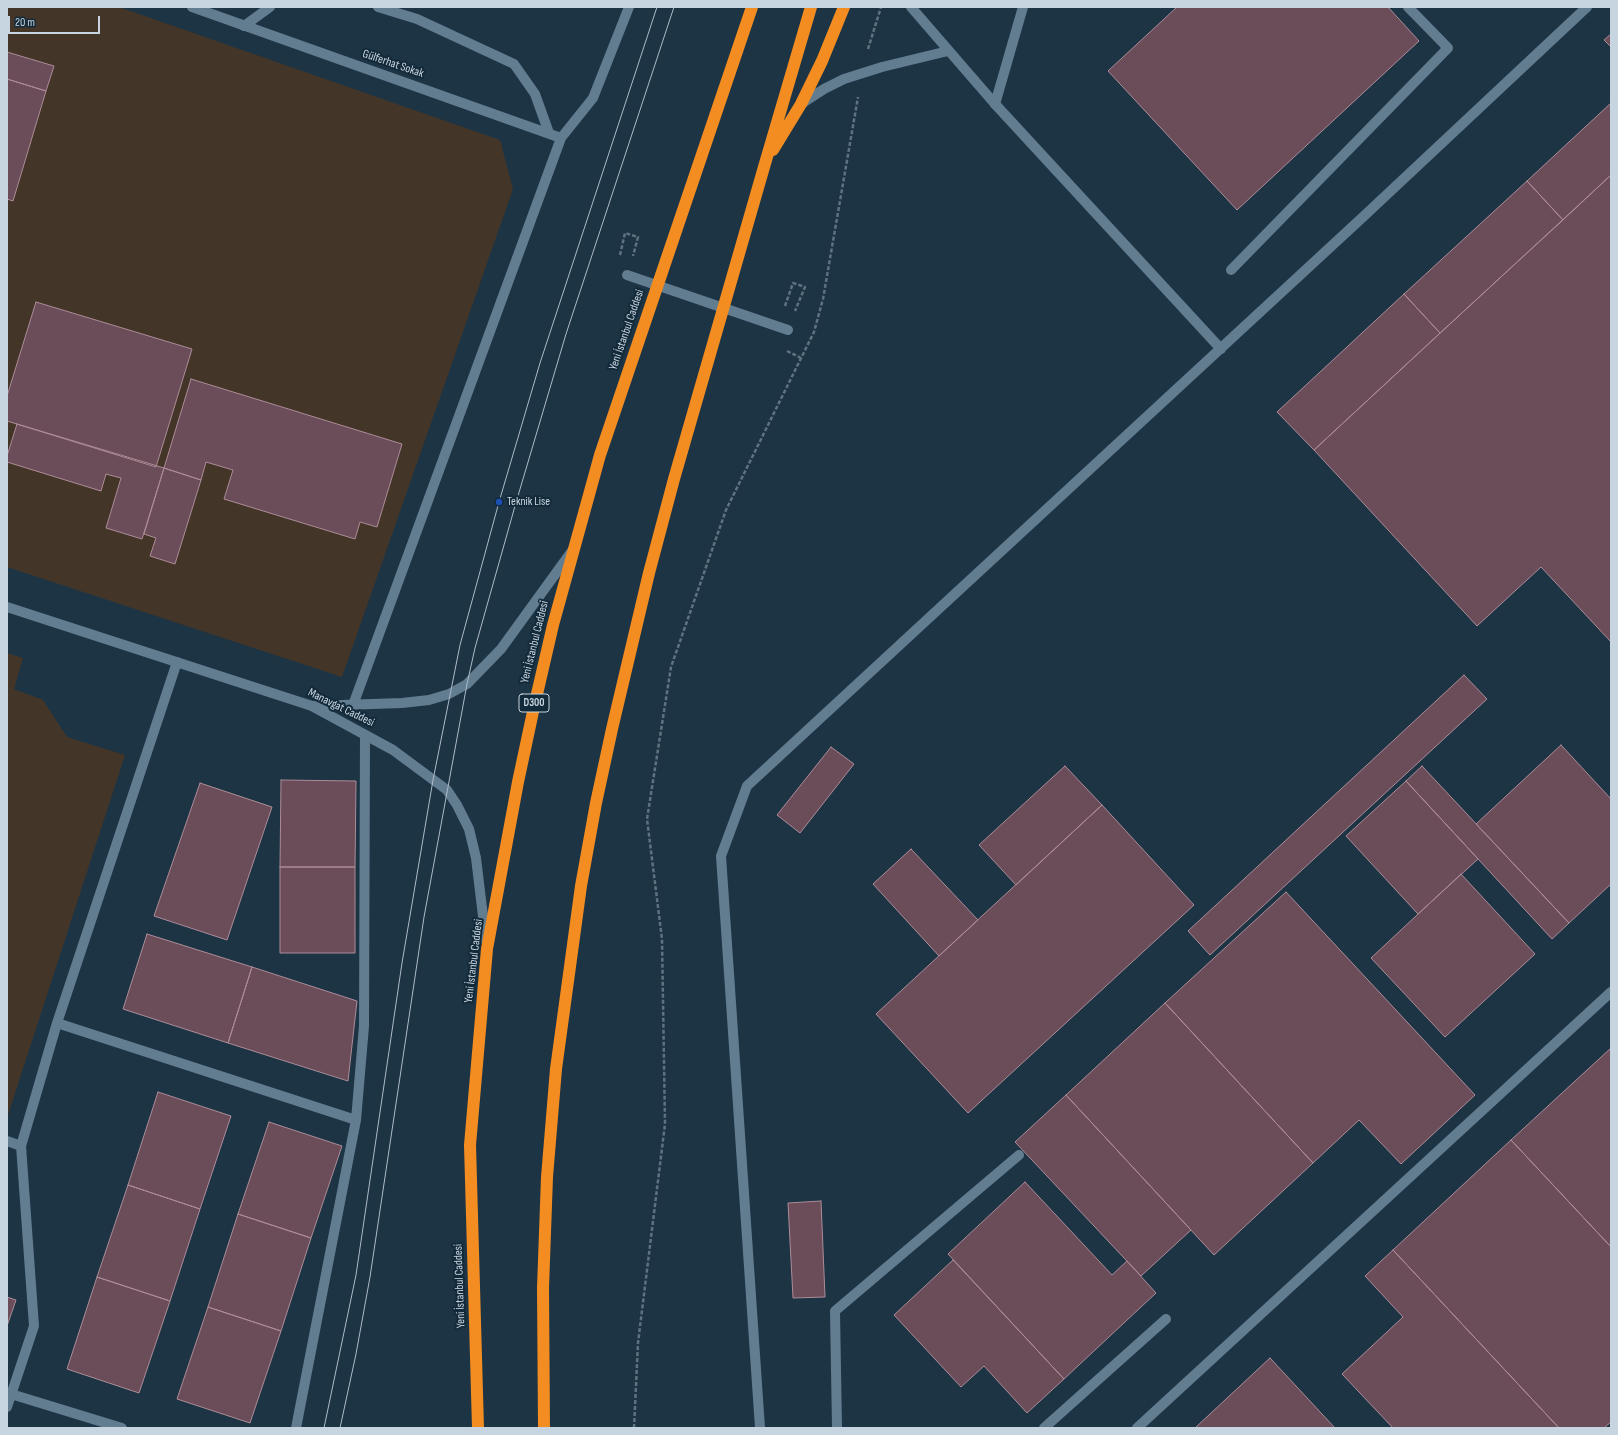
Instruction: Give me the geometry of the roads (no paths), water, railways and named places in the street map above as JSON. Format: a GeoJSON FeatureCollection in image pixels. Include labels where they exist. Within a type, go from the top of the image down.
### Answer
{"type":"FeatureCollection","features":[{"type":"Feature","properties":{"kind":"highway","name":"Yeni İstanbul Caddesi"},"geometry":{"type":"LineString","coordinates":[[478,1428],[470,1145],[487,949],[534,707],[573,550],[600,455],[628,370],[752,7]]}},
{"type":"Feature","properties":{"kind":"highway"},"geometry":{"type":"LineString","coordinates":[[544,1428],[544,1288],[547,1177],[556,1069],[581,886],[596,803],[649,572],[676,472],[812,7]]}},
{"type":"Feature","properties":{"kind":"highway"},"geometry":{"type":"LineString","coordinates":[[764,167],[801,104],[822,61],[844,7]]}},
{"type":"Feature","properties":{"kind":"street","name":"Gülferhat Sokak"},"geometry":{"type":"LineString","coordinates":[[192,7],[561,138]]}},
{"type":"Feature","properties":{"kind":"street"},"geometry":{"type":"LineString","coordinates":[[244,26],[270,7]]}},
{"type":"Feature","properties":{"kind":"street"},"geometry":{"type":"LineString","coordinates":[[378,7],[417,18],[514,64],[535,94],[549,133]]}},
{"type":"Feature","properties":{"kind":"street"},"geometry":{"type":"LineString","coordinates":[[353,705],[561,138],[593,98],[629,7]]}},
{"type":"Feature","properties":{"kind":"street"},"geometry":{"type":"LineString","coordinates":[[911,7],[995,104],[1221,348]]}},
{"type":"Feature","properties":{"kind":"street"},"geometry":{"type":"LineString","coordinates":[[995,104],[1023,7]]}},
{"type":"Feature","properties":{"kind":"street"},"geometry":{"type":"LineString","coordinates":[[1231,270],[1448,48],[1408,7]]}},
{"type":"Feature","properties":{"kind":"street"},"geometry":{"type":"LineString","coordinates":[[760,1428],[721,856],[748,786],[1587,7]]}},
{"type":"Feature","properties":{"kind":"street"},"geometry":{"type":"LineString","coordinates":[[801,104],[824,89],[862,74],[882,67],[948,51]]}},
{"type":"Feature","properties":{"kind":"street"},"geometry":{"type":"LineString","coordinates":[[628,275],[788,330]]}},
{"type":"Feature","properties":{"kind":"street"},"geometry":{"type":"LineString","coordinates":[[312,706],[429,700],[449,694],[467,684],[501,649],[573,550]]}},
{"type":"Feature","properties":{"kind":"street","name":"Manavgat Caddesi"},"geometry":{"type":"LineString","coordinates":[[7,607],[312,706],[393,750],[447,790],[457,804],[469,829],[476,858],[487,949]]}},
{"type":"Feature","properties":{"kind":"street"},"geometry":{"type":"LineString","coordinates":[[7,1407],[34,1326],[22,1146],[57,1023],[177,662]]}},
{"type":"Feature","properties":{"kind":"street"},"geometry":{"type":"LineString","coordinates":[[296,1428],[356,1120],[364,1026],[365,735]]}},
{"type":"Feature","properties":{"kind":"street"},"geometry":{"type":"LineString","coordinates":[[1137,1428],[1611,992]]}},
{"type":"Feature","properties":{"kind":"street"},"geometry":{"type":"LineString","coordinates":[[57,1023],[356,1120]]}},
{"type":"Feature","properties":{"kind":"street"},"geometry":{"type":"LineString","coordinates":[[7,1141],[22,1146]]}},
{"type":"Feature","properties":{"kind":"street"},"geometry":{"type":"LineString","coordinates":[[837,1428],[834,1311],[1019,1155]]}},
{"type":"Feature","properties":{"kind":"street"},"geometry":{"type":"LineString","coordinates":[[1044,1428],[1166,1319]]}},
{"type":"Feature","properties":{"kind":"street"},"geometry":{"type":"LineString","coordinates":[[11,1394],[122,1428]]}},
{"type":"Feature","properties":{"kind":"tram line"},"geometry":{"type":"LineString","coordinates":[[324,1428],[356,1275],[402,963],[433,780],[460,645],[499,502],[540,363],[657,7]]}},
{"type":"Feature","properties":{"kind":"tram line"},"geometry":{"type":"LineString","coordinates":[[340,1428],[356,1354],[370,1277],[424,917],[475,648],[566,334],[674,7]]}},
{"type":"Feature","properties":{"kind":"place","name":"Teknik Lise"},"geometry":{"type":"Point","coordinates":[499,502]}}]}
